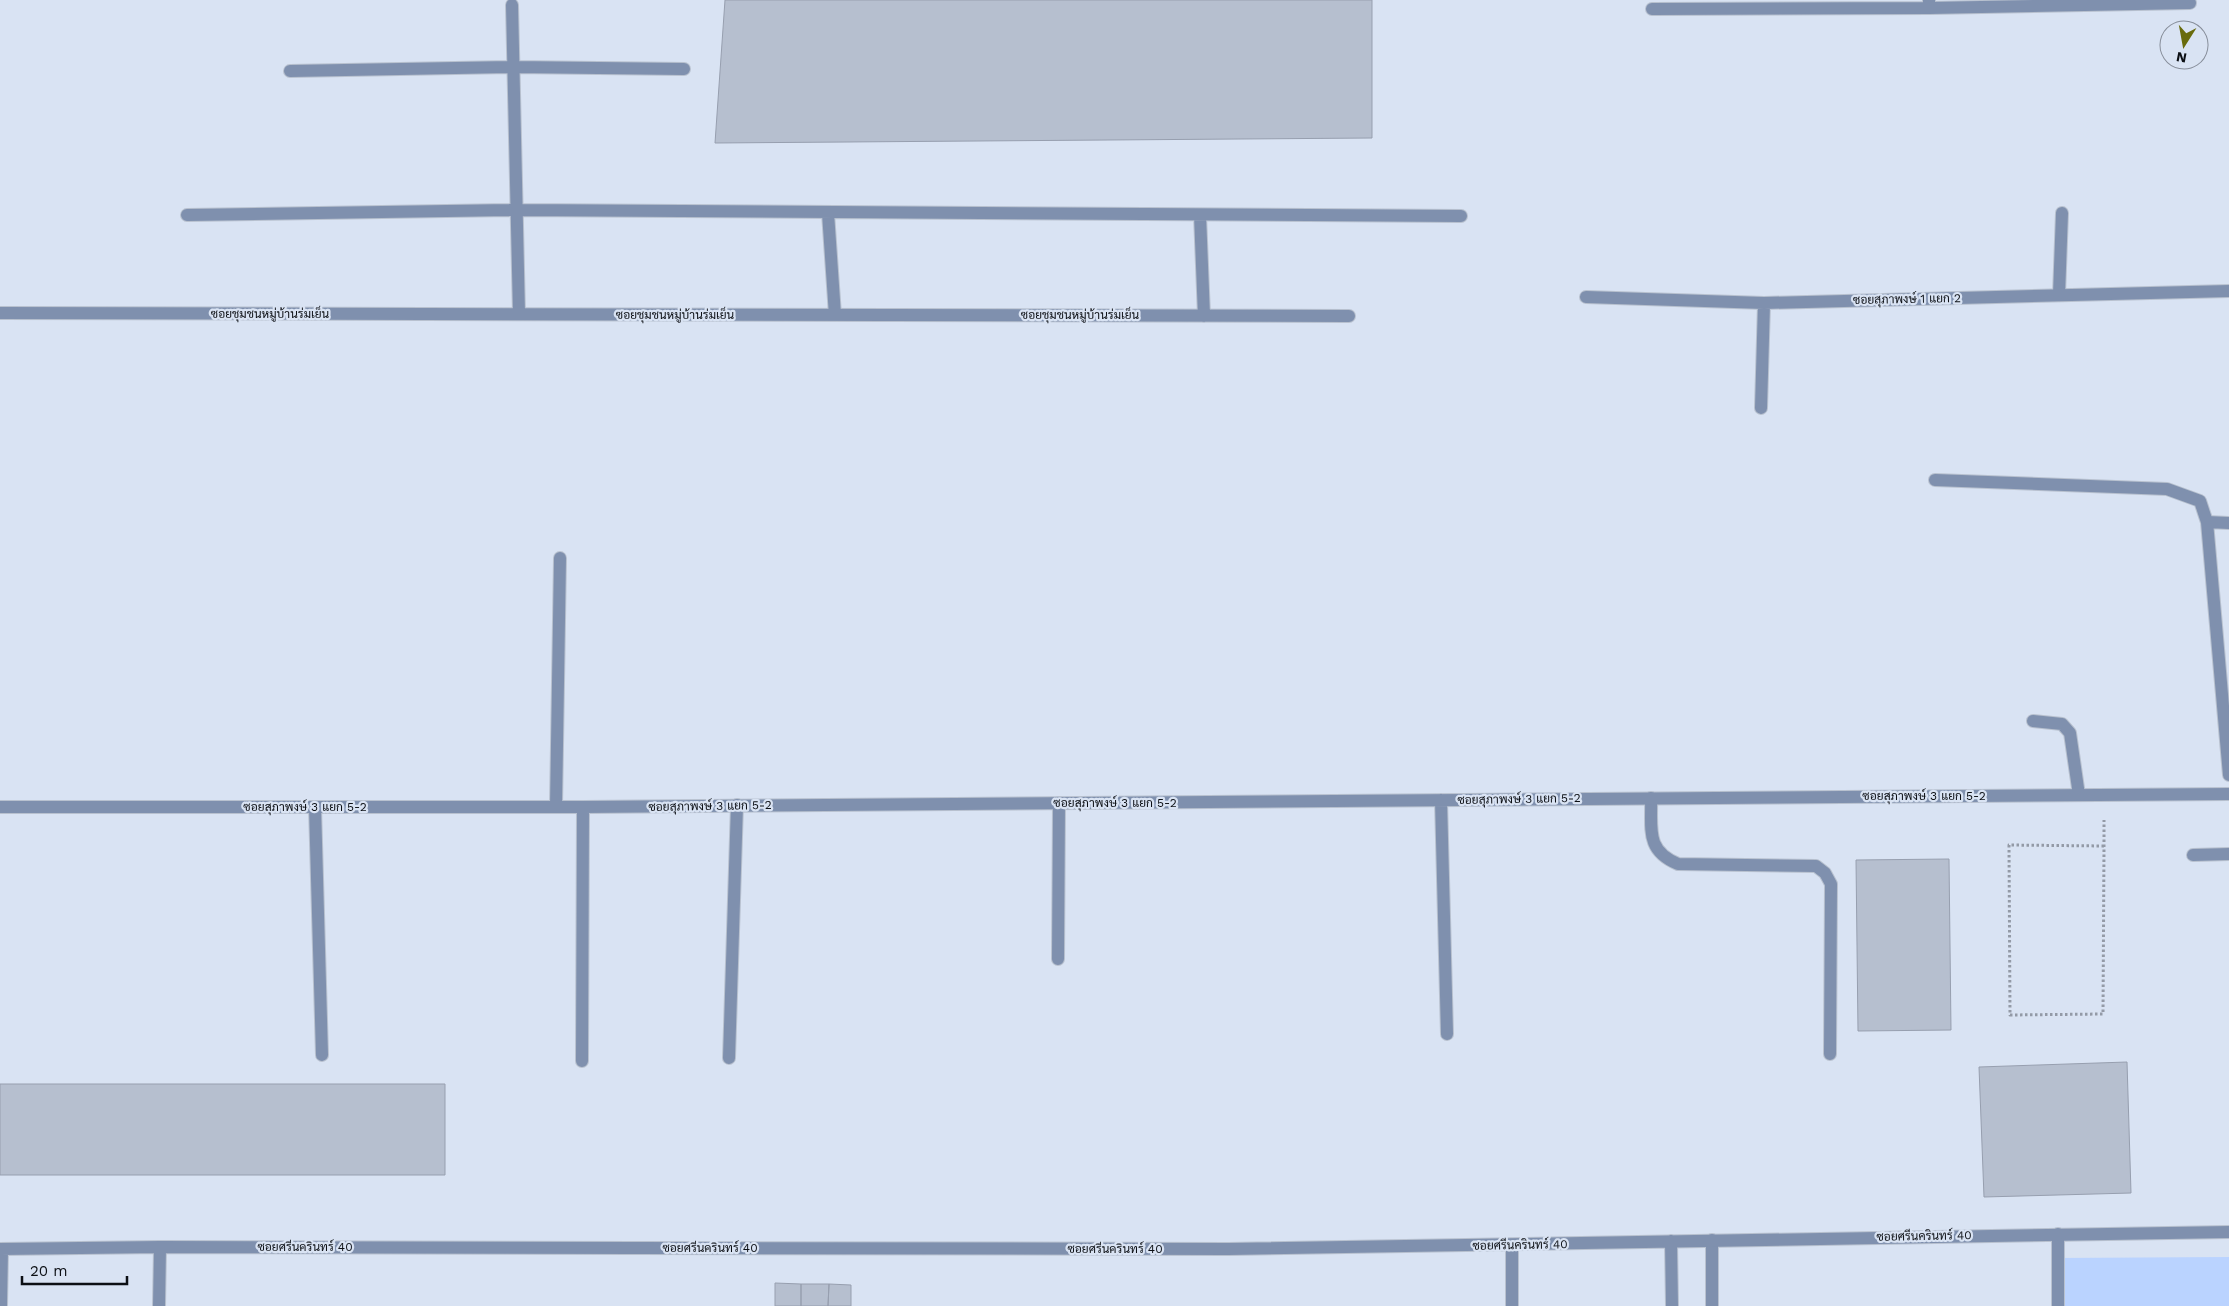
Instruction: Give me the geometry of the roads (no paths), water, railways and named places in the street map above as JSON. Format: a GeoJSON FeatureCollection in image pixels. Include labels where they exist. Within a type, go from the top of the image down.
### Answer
{"type":"FeatureCollection","features":[{"type":"Feature","properties":{"kind":"street"},"geometry":{"type":"LineString","coordinates":[[1652,9],[1929,4],[2190,3]]}},
{"type":"Feature","properties":{"kind":"street"},"geometry":{"type":"LineString","coordinates":[[512,5],[519,314]]}},
{"type":"Feature","properties":{"kind":"street"},"geometry":{"type":"LineString","coordinates":[[290,71],[513,67],[684,69]]}},
{"type":"Feature","properties":{"kind":"street"},"geometry":{"type":"LineString","coordinates":[[187,215],[516,210],[1462,216]]}},
{"type":"Feature","properties":{"kind":"street"},"geometry":{"type":"LineString","coordinates":[[828,213],[834,315]]}},
{"type":"Feature","properties":{"kind":"street"},"geometry":{"type":"LineString","coordinates":[[2059,295],[2062,213]]}},
{"type":"Feature","properties":{"kind":"street"},"geometry":{"type":"LineString","coordinates":[[1200,215],[1204,316]]}},
{"type":"Feature","properties":{"kind":"street","name":"ซอยสุภาพงษ์ 1 แยก 2"},"geometry":{"type":"LineString","coordinates":[[1586,297],[1764,303],[2229,290]]}},
{"type":"Feature","properties":{"kind":"street"},"geometry":{"type":"LineString","coordinates":[[1761,408],[1764,303]]}},
{"type":"Feature","properties":{"kind":"street","name":"ซอยชุมชนหมู่บ้านร่มเย็น"},"geometry":{"type":"LineString","coordinates":[[0,313],[1349,316]]}},
{"type":"Feature","properties":{"kind":"street"},"geometry":{"type":"LineString","coordinates":[[1935,480],[2167,489],[2200,501],[2207,522],[2224,668],[2229,775]]}},
{"type":"Feature","properties":{"kind":"street"},"geometry":{"type":"LineString","coordinates":[[2207,522],[2229,522]]}},
{"type":"Feature","properties":{"kind":"street"},"geometry":{"type":"LineString","coordinates":[[556,807],[560,558]]}},
{"type":"Feature","properties":{"kind":"street"},"geometry":{"type":"LineString","coordinates":[[2033,721],[2062,724],[2070,733],[2079,795]]}},
{"type":"Feature","properties":{"kind":"street","name":"ซอยสุภาพงษ์ 3 แยก 5-2"},"geometry":{"type":"LineString","coordinates":[[0,807],[583,807],[2229,794]]}},
{"type":"Feature","properties":{"kind":"street"},"geometry":{"type":"LineString","coordinates":[[1651,798],[1652,841],[1658,853],[1678,864],[1816,866],[1825,873],[1831,884],[1830,1054]]}},
{"type":"Feature","properties":{"kind":"street"},"geometry":{"type":"LineString","coordinates":[[1441,800],[1447,1034]]}},
{"type":"Feature","properties":{"kind":"street"},"geometry":{"type":"LineString","coordinates":[[1058,959],[1059,803]]}},
{"type":"Feature","properties":{"kind":"street"},"geometry":{"type":"LineString","coordinates":[[729,1058],[738,806]]}},
{"type":"Feature","properties":{"kind":"street"},"geometry":{"type":"LineString","coordinates":[[315,807],[322,1055]]}},
{"type":"Feature","properties":{"kind":"street"},"geometry":{"type":"LineString","coordinates":[[582,1060],[583,807]]}},
{"type":"Feature","properties":{"kind":"street"},"geometry":{"type":"LineString","coordinates":[[2193,856],[2229,854]]}},
{"type":"Feature","properties":{"kind":"street","name":"ซอยศรีนครินทร์ 40"},"geometry":{"type":"LineString","coordinates":[[1,1249],[160,1247],[1228,1249],[2229,1232]]}},
{"type":"Feature","properties":{"kind":"street"},"geometry":{"type":"LineString","coordinates":[[2058,1234],[2058,1306]]}},
{"type":"Feature","properties":{"kind":"street"},"geometry":{"type":"LineString","coordinates":[[1712,1240],[1712,1306]]}},
{"type":"Feature","properties":{"kind":"street"},"geometry":{"type":"LineString","coordinates":[[1671,1241],[1672,1306]]}},
{"type":"Feature","properties":{"kind":"street"},"geometry":{"type":"LineString","coordinates":[[1512,1245],[1512,1306]]}},
{"type":"Feature","properties":{"kind":"street"},"geometry":{"type":"LineString","coordinates":[[159,1306],[160,1247]]}},
{"type":"Feature","properties":{"kind":"street"},"geometry":{"type":"LineString","coordinates":[[1,1249],[1,1306]]}}]}
